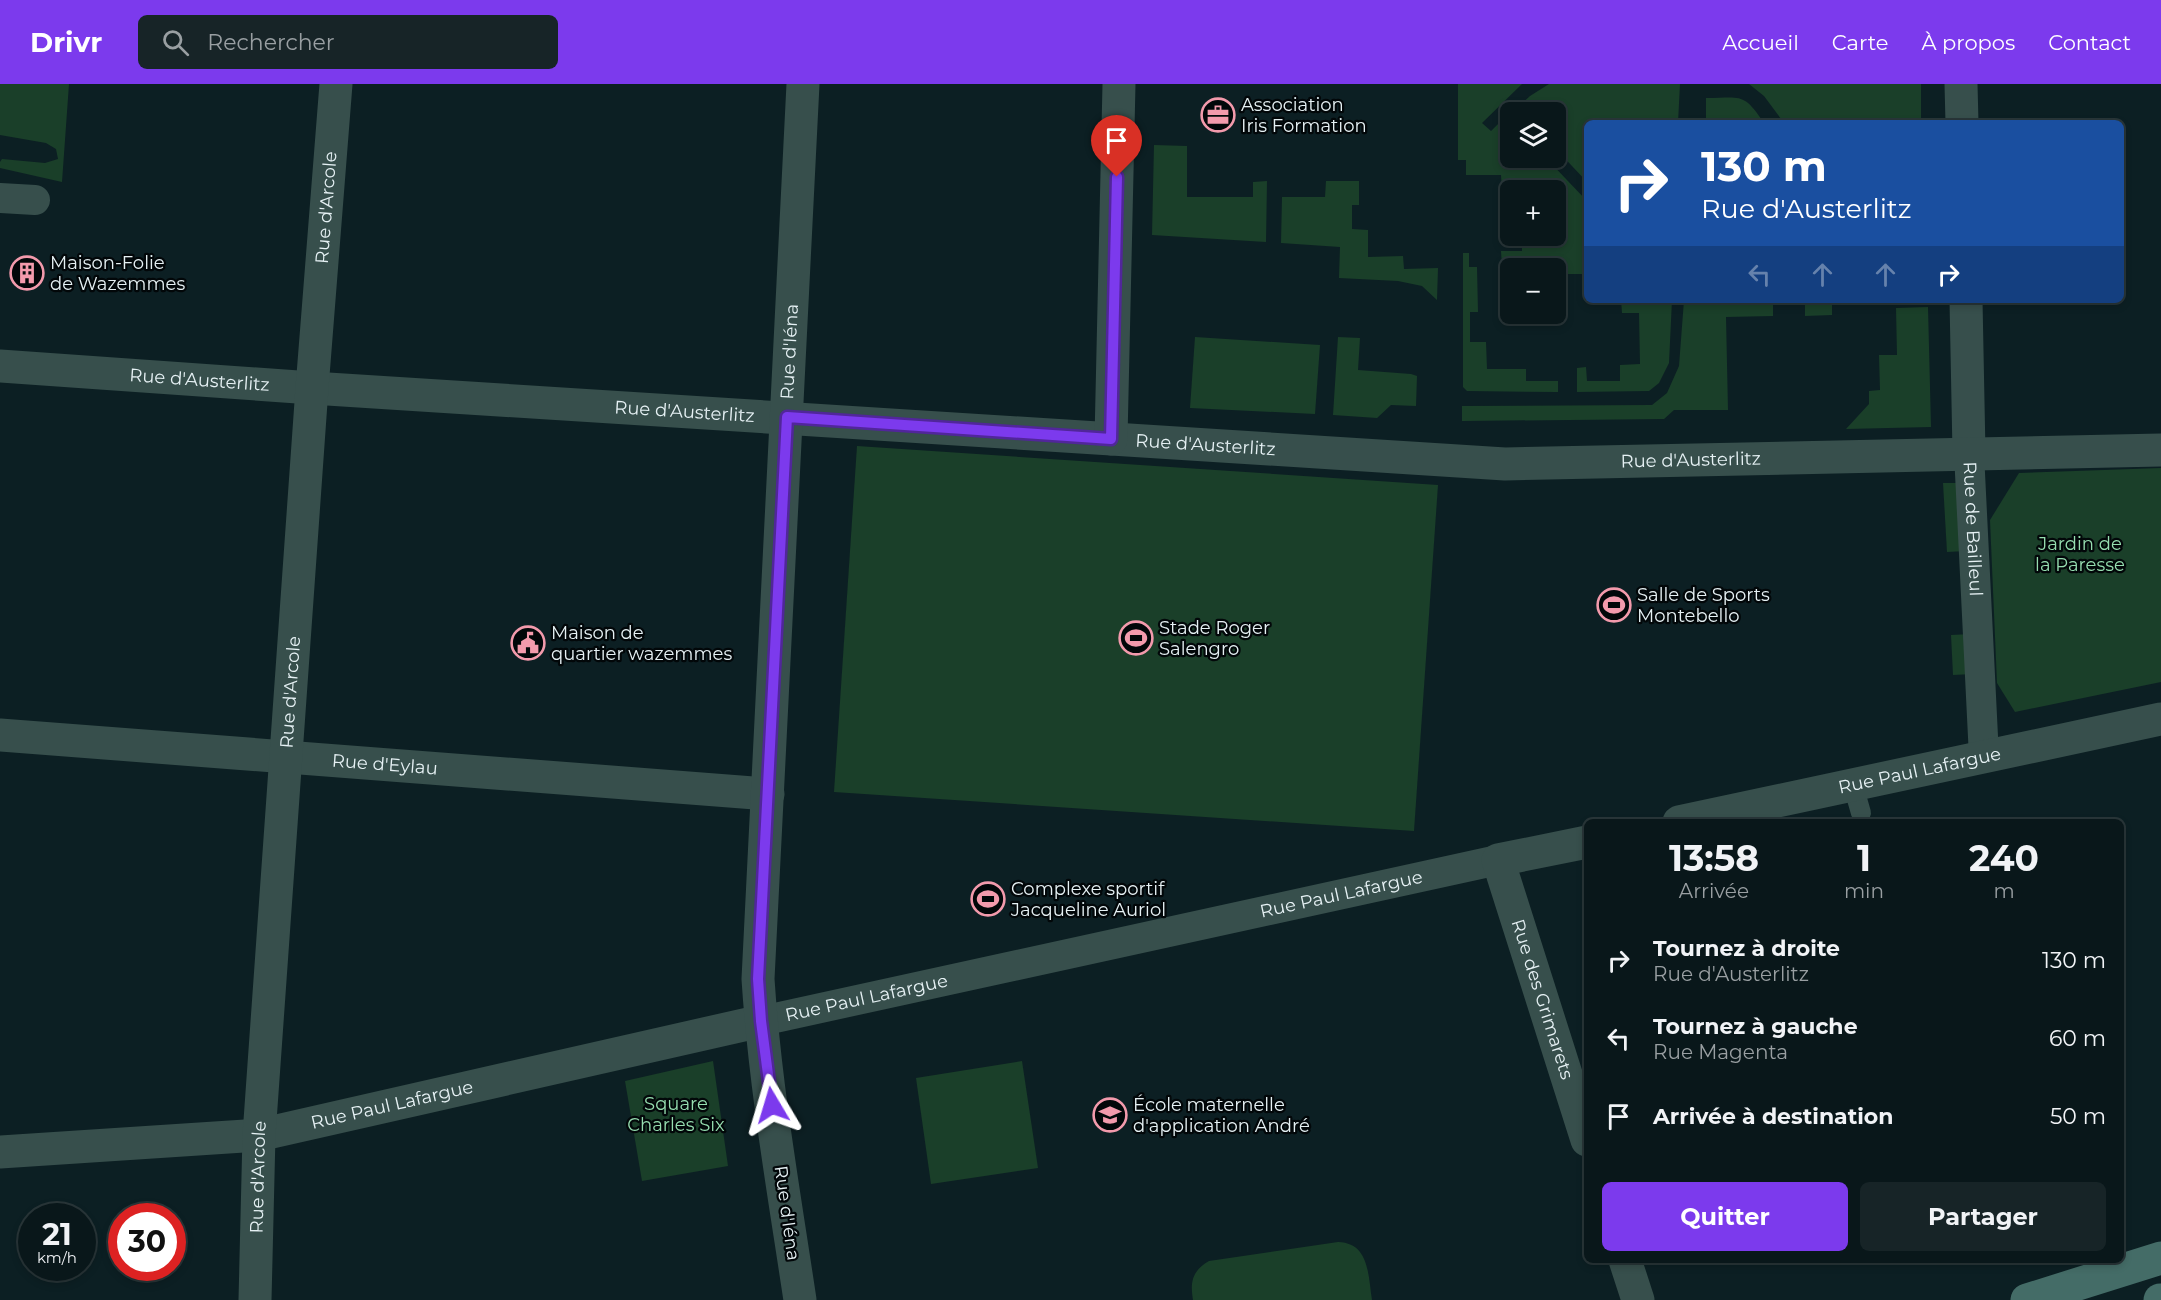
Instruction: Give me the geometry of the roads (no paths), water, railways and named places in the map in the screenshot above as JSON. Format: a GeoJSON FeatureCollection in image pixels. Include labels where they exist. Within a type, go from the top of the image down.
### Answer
{"type":"FeatureCollection","features":[{"type":"Feature","properties":{"kind":"main road"},"geometry":{"type":"LineString","coordinates":[[2041,1298],[2161,1258]]}},
{"type":"Feature","properties":{"kind":"street","name":"Rue d'Arcole"},"geometry":{"type":"LineString","coordinates":[[255,1300],[259,1135],[336,84]]}},
{"type":"Feature","properties":{"kind":"street","name":"Rue d'Iéna"},"geometry":{"type":"LineString","coordinates":[[800,1300],[761,1021],[758,979],[803,84]]}},
{"type":"Feature","properties":{"kind":"street"},"geometry":{"type":"LineString","coordinates":[[1111,439],[1119,84]]}},
{"type":"Feature","properties":{"kind":"street"},"geometry":{"type":"LineString","coordinates":[[1961,84],[1962,120]]}},
{"type":"Feature","properties":{"kind":"street"},"geometry":{"type":"LineString","coordinates":[[0,198],[35,200]]}},
{"type":"Feature","properties":{"kind":"street","name":"Rue de Bailleul"},"geometry":{"type":"LineString","coordinates":[[1966,303],[1969,453],[1984,758]]}},
{"type":"Feature","properties":{"kind":"street","name":"Rue d'Austerlitz"},"geometry":{"type":"LineString","coordinates":[[0,366],[1429,460],[1540,464],[2161,450]]}},
{"type":"Feature","properties":{"kind":"street","name":"Rue Paul Lafargue"},"geometry":{"type":"LineString","coordinates":[[1702,819],[1857,799],[1984,758],[2161,719]]}},
{"type":"Feature","properties":{"kind":"street","name":"Rue d'Eylau"},"geometry":{"type":"LineString","coordinates":[[0,735],[768,794]]}},
{"type":"Feature","properties":{"kind":"street","name":"Rue Paul Lafargue"},"geometry":{"type":"LineString","coordinates":[[0,1152],[259,1135],[761,1021],[1584,843]]}},
{"type":"Feature","properties":{"kind":"street","name":"Rue des Grimarets"},"geometry":{"type":"LineString","coordinates":[[1498,860],[1584,1131]]}},
{"type":"Feature","properties":{"kind":"street"},"geometry":{"type":"LineString","coordinates":[[1626,1263],[1638,1300]]}},
{"type":"Feature","properties":{"kind":"place","name":"Association Iris Formation"},"geometry":{"type":"Point","coordinates":[1218,115]}},
{"type":"Feature","properties":{"kind":"place","name":"Maison-Folie de Wazemmes"},"geometry":{"type":"Point","coordinates":[27,273]}},
{"type":"Feature","properties":{"kind":"place","name":"Salle de Sports Montebello"},"geometry":{"type":"Point","coordinates":[1614,605]}},
{"type":"Feature","properties":{"kind":"place","name":"Stade Roger Salengro"},"geometry":{"type":"Point","coordinates":[1136,638]}},
{"type":"Feature","properties":{"kind":"place","name":"Maison de quartier wazemmes"},"geometry":{"type":"Point","coordinates":[528,643]}},
{"type":"Feature","properties":{"kind":"place","name":"Complexe sportif Jacqueline Auriol"},"geometry":{"type":"Point","coordinates":[988,899]}},
{"type":"Feature","properties":{"kind":"place","name":"École maternelle d'application André"},"geometry":{"type":"Point","coordinates":[1110,1115]}},
{"type":"Feature","properties":{"kind":"park label","name":"Jardin de la Paresse"},"geometry":{"type":"Point","coordinates":[2080,554]}},
{"type":"Feature","properties":{"kind":"park label","name":"Square Charles Six"},"geometry":{"type":"Point","coordinates":[676,1114]}}]}
